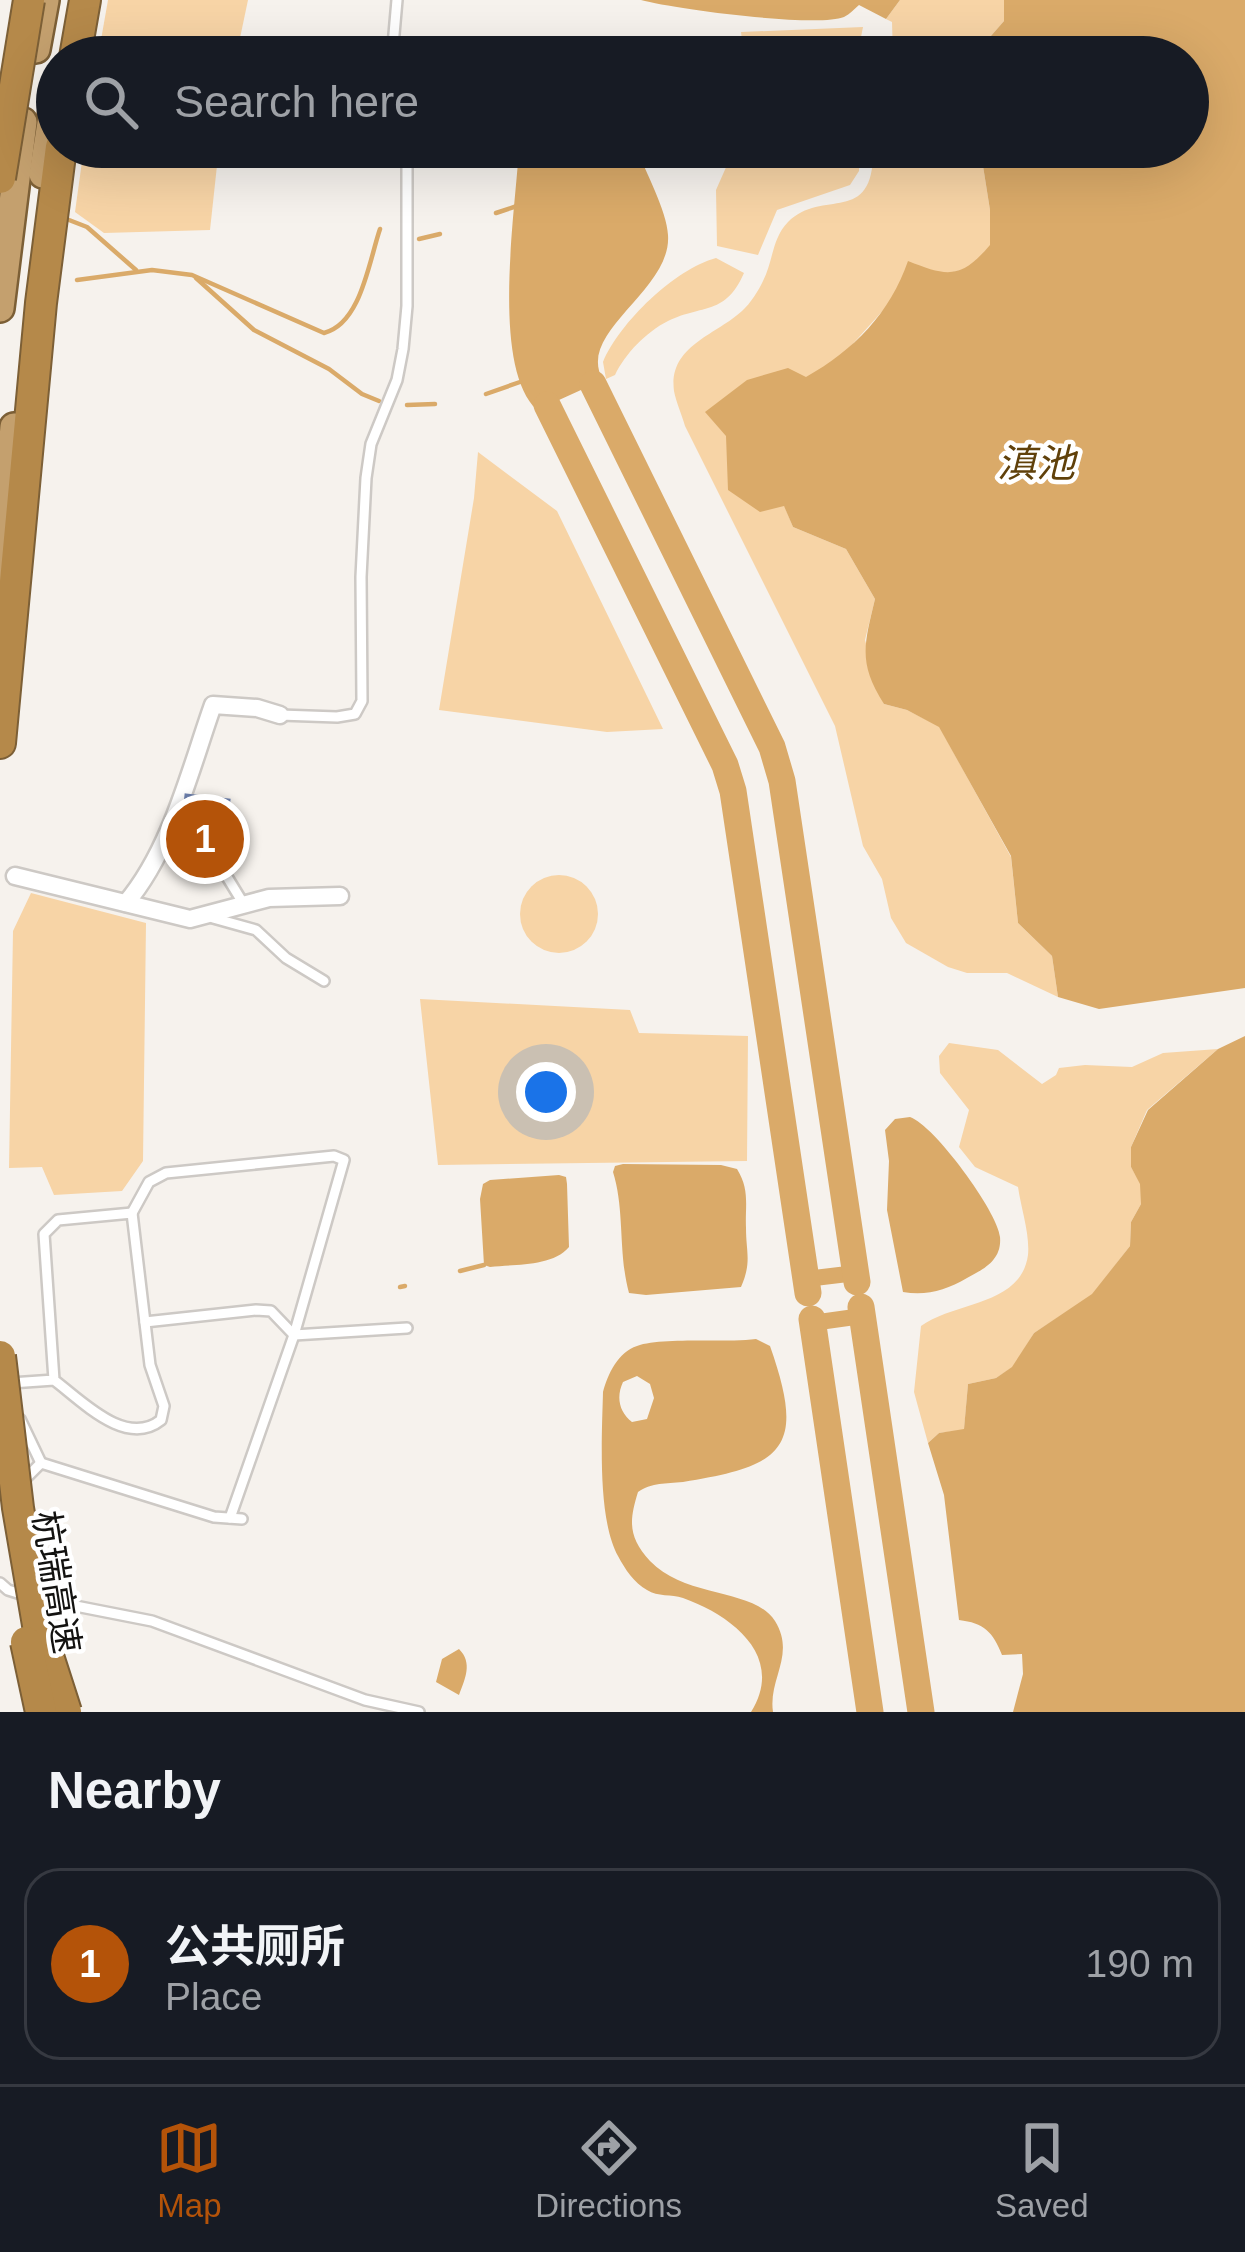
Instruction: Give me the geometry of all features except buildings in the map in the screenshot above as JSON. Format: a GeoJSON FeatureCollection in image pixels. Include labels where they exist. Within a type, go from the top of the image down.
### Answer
{"type":"FeatureCollection","features":[{"type":"Feature","properties":{"kind":"highway"},"geometry":{"type":"LineString","coordinates":[[0,308],[6,165],[28,0]]}},
{"type":"Feature","properties":{"kind":"highway"},"geometry":{"type":"LineString","coordinates":[[36,36],[45,0]]}},
{"type":"Feature","properties":{"kind":"highway"},"geometry":{"type":"LineString","coordinates":[[66,36],[72,0]]}},
{"type":"Feature","properties":{"kind":"highway"},"geometry":{"type":"LineString","coordinates":[[79,36],[86,0]]}},
{"type":"Feature","properties":{"kind":"highway"},"geometry":{"type":"LineString","coordinates":[[6,165],[36,38]]}},
{"type":"Feature","properties":{"kind":"highway"},"geometry":{"type":"LineString","coordinates":[[0,578],[27,300],[45,168]]}},
{"type":"Feature","properties":{"kind":"highway"},"geometry":{"type":"LineString","coordinates":[[0,743],[58,168]]}},
{"type":"Feature","properties":{"kind":"highway"},"geometry":{"type":"LineString","coordinates":[[3,1374],[18,1508],[38,1624],[66,1712]]}},
{"type":"Feature","properties":{"kind":"highway","name":"杭瑞高速"},"geometry":{"type":"LineString","coordinates":[[0,1463],[40,1712]]}},
{"type":"Feature","properties":{"kind":"street"},"geometry":{"type":"LineString","coordinates":[[126,903],[140,887],[163,839],[213,705],[256,707],[280,715]]}},
{"type":"Feature","properties":{"kind":"street"},"geometry":{"type":"LineString","coordinates":[[14,876],[190,919],[243,902],[340,896]]}},
{"type":"Feature","properties":{"kind":"lane"},"geometry":{"type":"LineString","coordinates":[[394,36],[397,0]]}},
{"type":"Feature","properties":{"kind":"lane"},"geometry":{"type":"LineString","coordinates":[[280,715],[337,718],[355,714],[362,701],[366,478],[371,444],[397,380],[403,349],[407,168]]}},
{"type":"Feature","properties":{"kind":"lane"},"geometry":{"type":"LineString","coordinates":[[221,867],[243,902]]}},
{"type":"Feature","properties":{"kind":"lane"},"geometry":{"type":"LineString","coordinates":[[190,919],[221,918],[256,930],[286,958],[325,981]]}},
{"type":"Feature","properties":{"kind":"lane"},"geometry":{"type":"LineString","coordinates":[[334,1156],[344,1160],[236,1519],[214,1517],[41,1463],[3,1374],[54,1380],[121,1426],[140,1430],[161,1420],[164,1406],[150,1365],[132,1213],[149,1182],[166,1173],[334,1156]]}},
{"type":"Feature","properties":{"kind":"lane"},"geometry":{"type":"LineString","coordinates":[[54,1380],[44,1234],[58,1220],[132,1213]]}},
{"type":"Feature","properties":{"kind":"lane"},"geometry":{"type":"LineString","coordinates":[[145,1322],[271,1311],[294,1334],[407,1328]]}},
{"type":"Feature","properties":{"kind":"lane"},"geometry":{"type":"LineString","coordinates":[[0,1503],[41,1463]]}},
{"type":"Feature","properties":{"kind":"lane"},"geometry":{"type":"LineString","coordinates":[[0,1583],[8,1590],[71,1608],[106,1609],[152,1621],[364,1700],[419,1712]]}},
{"type":"Feature","properties":{"kind":"shaded area"},"geometry":{"type":"Polygon","coordinates":[[[108,0],[248,0],[240,36],[102,36],[108,0]]]}},
{"type":"Feature","properties":{"kind":"shaded area"},"geometry":{"type":"Polygon","coordinates":[[[900,0],[1004,0],[1004,21],[991,36],[892,36],[892,22],[886,19],[900,0]]]}},
{"type":"Feature","properties":{"kind":"shaded area"},"geometry":{"type":"Polygon","coordinates":[[[863,27],[861,36],[741,36],[741,32],[863,27]]]}},
{"type":"Feature","properties":{"kind":"shaded area"},"geometry":{"type":"Polygon","coordinates":[[[81,168],[217,168],[210,230],[104,233],[75,212],[81,168]]]}},
{"type":"Feature","properties":{"kind":"shaded area"},"geometry":{"type":"Polygon","coordinates":[[[726,168],[859,168],[850,185],[777,210],[758,255],[717,246],[716,190],[726,168]]]}},
{"type":"Feature","properties":{"kind":"shaded area"},"geometry":{"type":"Polygon","coordinates":[[[871,168],[983,168],[990,246],[971,267],[896,296],[841,357],[726,436],[784,505],[793,527],[846,549],[875,599],[865,640],[884,704],[939,726],[1011,857],[1018,923],[1052,956],[1058,997],[1007,973],[967,973],[948,967],[906,943],[891,918],[882,879],[863,846],[835,726],[685,426],[674,391],[678,363],[686,352],[754,297],[788,222],[802,212],[856,197],[871,168]]]}},
{"type":"Feature","properties":{"kind":"shaded area"},"geometry":{"type":"Polygon","coordinates":[[[716,258],[744,273],[729,296],[660,326],[606,379],[603,362],[635,314],[683,273],[716,258]]]}},
{"type":"Feature","properties":{"kind":"shaded area"},"geometry":{"type":"Polygon","coordinates":[[[478,452],[557,511],[663,729],[607,732],[439,710],[478,452]]]}},
{"type":"Feature","properties":{"kind":"shaded area"},"geometry":{"type":"Polygon","coordinates":[[[559,875],[586,887],[598,914],[586,941],[559,953],[532,941],[520,914],[532,887],[559,875]]]}},
{"type":"Feature","properties":{"kind":"shaded area"},"geometry":{"type":"Polygon","coordinates":[[[31,893],[146,923],[143,1161],[122,1191],[54,1195],[42,1167],[9,1168],[13,931],[31,893]]]}},
{"type":"Feature","properties":{"kind":"shaded area"},"geometry":{"type":"Polygon","coordinates":[[[420,999],[630,1010],[639,1033],[748,1036],[747,1161],[438,1165],[420,999]]]}},
{"type":"Feature","properties":{"kind":"shaded area"},"geometry":{"type":"Polygon","coordinates":[[[949,1043],[998,1050],[1042,1084],[1059,1068],[1132,1067],[1163,1053],[1218,1049],[1147,1110],[1131,1147],[1141,1204],[1131,1222],[1130,1246],[1092,1295],[1034,1333],[1013,1367],[996,1378],[968,1384],[964,1430],[939,1433],[928,1443],[914,1392],[921,1326],[1000,1293],[1023,1272],[1028,1255],[1018,1187],[975,1167],[959,1147],[969,1110],[940,1073],[939,1056],[949,1043]]]}},
{"type":"Feature","properties":{"kind":"water"},"geometry":{"type":"Polygon","coordinates":[[[641,0],[900,0],[886,19],[859,5],[844,17],[805,20],[641,0]]]}},
{"type":"Feature","properties":{"kind":"water","name":"滇池"},"geometry":{"type":"Polygon","coordinates":[[[1004,0],[1245,0],[1245,988],[1099,1009],[1058,997],[1052,956],[1018,923],[1011,856],[939,727],[884,704],[876,690],[866,653],[875,599],[846,549],[793,527],[784,506],[760,512],[728,490],[726,436],[705,412],[747,380],[788,368],[806,377],[840,355],[880,313],[908,261],[944,272],[971,264],[990,245],[983,168],[1209,168],[1209,36],[991,36],[1004,21],[1004,0]]]}},
{"type":"Feature","properties":{"kind":"water"},"geometry":{"type":"Polygon","coordinates":[[[517,168],[645,168],[667,225],[665,255],[656,275],[602,345],[598,362],[603,380],[537,410],[523,389],[514,359],[511,246],[517,168]]]}},
{"type":"Feature","properties":{"kind":"water"},"geometry":{"type":"Polygon","coordinates":[[[1245,1036],[1245,1712],[1013,1712],[1023,1674],[1022,1654],[1002,1655],[986,1630],[959,1620],[944,1495],[928,1443],[939,1433],[964,1429],[968,1384],[996,1378],[1012,1367],[1034,1333],[1092,1294],[1130,1246],[1131,1222],[1141,1204],[1131,1147],[1148,1110],[1218,1049],[1245,1036]]]}},
{"type":"Feature","properties":{"kind":"water"},"geometry":{"type":"Polygon","coordinates":[[[910,1117],[934,1136],[963,1171],[1000,1237],[995,1258],[985,1267],[952,1286],[920,1293],[903,1292],[887,1210],[885,1130],[895,1119],[910,1117]]]}},
{"type":"Feature","properties":{"kind":"water"},"geometry":{"type":"Polygon","coordinates":[[[623,1164],[737,1169],[746,1198],[747,1264],[741,1287],[629,1293],[613,1172],[623,1164]]]}},
{"type":"Feature","properties":{"kind":"water"},"geometry":{"type":"Polygon","coordinates":[[[566,1177],[567,1184],[569,1247],[543,1261],[484,1265],[483,1184],[566,1177]]]}},
{"type":"Feature","properties":{"kind":"water"},"geometry":{"type":"Polygon","coordinates":[[[756,1339],[770,1346],[781,1380],[785,1430],[778,1446],[765,1459],[745,1468],[638,1492],[632,1528],[643,1552],[665,1573],[752,1603],[775,1621],[783,1645],[773,1712],[751,1712],[762,1673],[758,1656],[735,1627],[701,1605],[651,1592],[630,1575],[611,1540],[604,1499],[603,1392],[619,1358],[648,1343],[756,1339]],[[637,1376],[623,1382],[620,1404],[632,1422],[647,1419],[654,1398],[650,1384],[637,1376]]]}},
{"type":"Feature","properties":{"kind":"water"},"geometry":{"type":"Polygon","coordinates":[[[459,1649],[467,1665],[459,1695],[436,1682],[442,1659],[459,1649]]]}},
{"type":"Feature","properties":{"kind":"waterway"},"geometry":{"type":"LineString","coordinates":[[496,213],[517,206]]}},
{"type":"Feature","properties":{"kind":"waterway"},"geometry":{"type":"LineString","coordinates":[[69,220],[87,227],[136,270]]}},
{"type":"Feature","properties":{"kind":"waterway"},"geometry":{"type":"LineString","coordinates":[[77,280],[152,270],[192,275],[324,333],[337,327],[355,305],[380,229]]}},
{"type":"Feature","properties":{"kind":"waterway"},"geometry":{"type":"LineString","coordinates":[[419,239],[440,234]]}},
{"type":"Feature","properties":{"kind":"waterway"},"geometry":{"type":"LineString","coordinates":[[196,278],[254,330],[379,401]]}},
{"type":"Feature","properties":{"kind":"waterway"},"geometry":{"type":"LineString","coordinates":[[486,394],[520,382]]}},
{"type":"Feature","properties":{"kind":"waterway"},"geometry":{"type":"LineString","coordinates":[[593,384],[772,747],[782,781],[857,1282]]}},
{"type":"Feature","properties":{"kind":"waterway"},"geometry":{"type":"LineString","coordinates":[[407,405],[435,404]]}},
{"type":"Feature","properties":{"kind":"waterway"},"geometry":{"type":"LineString","coordinates":[[547,405],[725,765],[733,791],[808,1293]]}},
{"type":"Feature","properties":{"kind":"waterway"},"geometry":{"type":"LineString","coordinates":[[460,1271],[484,1265]]}},
{"type":"Feature","properties":{"kind":"waterway"},"geometry":{"type":"LineString","coordinates":[[806,1279],[856,1273]]}},
{"type":"Feature","properties":{"kind":"waterway"},"geometry":{"type":"LineString","coordinates":[[400,1287],[405,1286]]}},
{"type":"Feature","properties":{"kind":"waterway"},"geometry":{"type":"LineString","coordinates":[[861,1307],[921,1712]]}},
{"type":"Feature","properties":{"kind":"waterway"},"geometry":{"type":"LineString","coordinates":[[812,1323],[862,1316]]}},
{"type":"Feature","properties":{"kind":"waterway"},"geometry":{"type":"LineString","coordinates":[[812,1319],[870,1712]]}},
{"type":"Feature","properties":{"kind":"place","name":"公共厕所"},"geometry":{"type":"Point","coordinates":[205,839]}}]}
